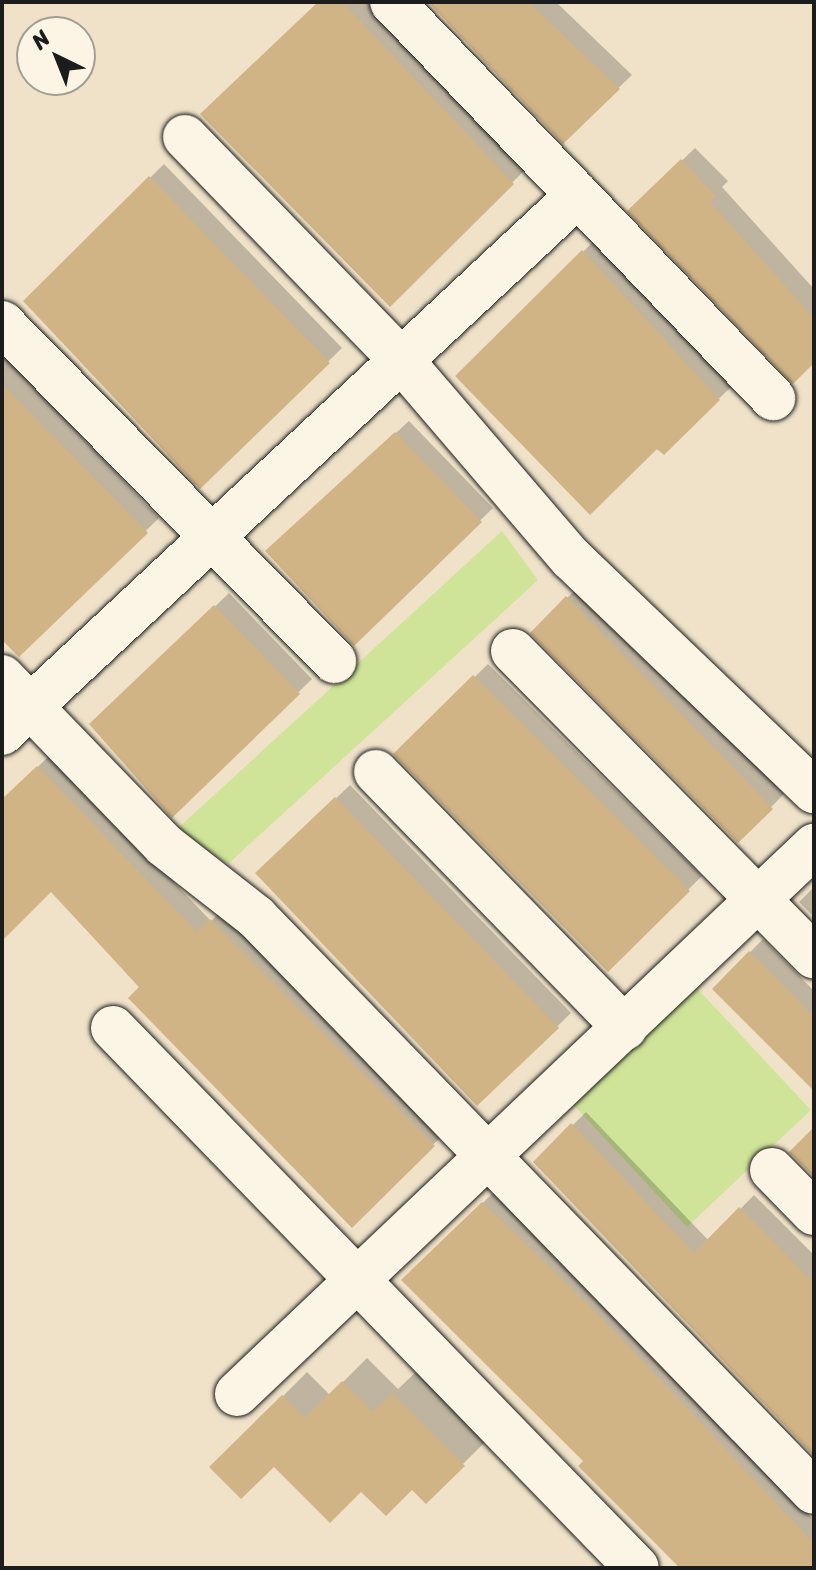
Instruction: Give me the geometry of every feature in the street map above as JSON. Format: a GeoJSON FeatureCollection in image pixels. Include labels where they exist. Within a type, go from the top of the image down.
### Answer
{"type":"FeatureCollection","features":[{"type":"Feature","properties":{"kind":"street"},"geometry":{"type":"LineString","coordinates":[[392,2],[773,398]]}},
{"type":"Feature","properties":{"kind":"street"},"geometry":{"type":"LineString","coordinates":[[185,137],[401,360],[571,558],[814,791]]}},
{"type":"Feature","properties":{"kind":"street"},"geometry":{"type":"LineString","coordinates":[[578,195],[212,537],[12,705],[164,845],[256,917],[814,1492]]}},
{"type":"Feature","properties":{"kind":"street"},"geometry":{"type":"LineString","coordinates":[[2,323],[334,661]]}},
{"type":"Feature","properties":{"kind":"street"},"geometry":{"type":"LineString","coordinates":[[513,651],[814,956]]}},
{"type":"Feature","properties":{"kind":"street"},"geometry":{"type":"LineString","coordinates":[[376,772],[625,1028]]}},
{"type":"Feature","properties":{"kind":"street"},"geometry":{"type":"LineString","coordinates":[[237,1394],[760,901],[814,846]]}},
{"type":"Feature","properties":{"kind":"street"},"geometry":{"type":"LineString","coordinates":[[113,1028],[360,1278],[637,1568]]}},
{"type":"Feature","properties":{"kind":"street"},"geometry":{"type":"LineString","coordinates":[[772,1170],[814,1213]]}},
{"type":"Feature","properties":{"kind":"green space"},"geometry":{"type":"Polygon","coordinates":[[[502,531],[538,580],[228,864],[176,830],[502,531]]]}},
{"type":"Feature","properties":{"kind":"green space"},"geometry":{"type":"Polygon","coordinates":[[[692,983],[811,1110],[687,1227],[568,1099],[692,983]]]}},
{"type":"Feature","properties":{"kind":"building"},"geometry":{"type":"Polygon","coordinates":[[[318,2],[342,2],[514,184],[390,307],[200,114],[318,2]]]}},
{"type":"Feature","properties":{"kind":"building"},"geometry":{"type":"Polygon","coordinates":[[[428,2],[528,2],[620,89],[563,144],[428,2]]]}},
{"type":"Feature","properties":{"kind":"building"},"geometry":{"type":"Polygon","coordinates":[[[681,159],[716,196],[710,202],[814,318],[814,363],[793,384],[627,211],[681,159]]]}},
{"type":"Feature","properties":{"kind":"building"},"geometry":{"type":"Polygon","coordinates":[[[149,176],[330,363],[200,489],[23,301],[149,176]]]}},
{"type":"Feature","properties":{"kind":"building"},"geometry":{"type":"Polygon","coordinates":[[[582,250],[720,400],[664,455],[657,449],[590,515],[455,376],[582,250]]]}},
{"type":"Feature","properties":{"kind":"building"},"geometry":{"type":"Polygon","coordinates":[[[2,384],[148,533],[19,657],[2,640],[2,384]]]}},
{"type":"Feature","properties":{"kind":"building"},"geometry":{"type":"Polygon","coordinates":[[[395,432],[482,522],[354,646],[265,551],[395,432]]]}},
{"type":"Feature","properties":{"kind":"building"},"geometry":{"type":"Polygon","coordinates":[[[566,596],[773,809],[738,843],[530,633],[566,596]]]}},
{"type":"Feature","properties":{"kind":"building"},"geometry":{"type":"Polygon","coordinates":[[[214,605],[300,694],[172,818],[89,724],[214,605]]]}},
{"type":"Feature","properties":{"kind":"building"},"geometry":{"type":"Polygon","coordinates":[[[473,675],[690,891],[608,972],[393,754],[473,675]]]}},
{"type":"Feature","properties":{"kind":"building"},"geometry":{"type":"Polygon","coordinates":[[[37,766],[197,932],[210,919],[435,1146],[352,1228],[128,998],[139,987],[51,892],[2,941],[2,799],[37,766]]]}},
{"type":"Feature","properties":{"kind":"building"},"geometry":{"type":"Polygon","coordinates":[[[335,797],[559,1028],[477,1106],[255,873],[335,797]]]}},
{"type":"Feature","properties":{"kind":"building"},"geometry":{"type":"Polygon","coordinates":[[[749,951],[814,1017],[814,1091],[712,989],[749,951]]]}},
{"type":"Feature","properties":{"kind":"building"},"geometry":{"type":"Polygon","coordinates":[[[571,1123],[694,1253],[739,1207],[814,1283],[814,1456],[533,1162],[571,1123]]]}},
{"type":"Feature","properties":{"kind":"building"},"geometry":{"type":"Polygon","coordinates":[[[814,1127],[814,1177],[789,1152],[814,1127]]]}},
{"type":"Feature","properties":{"kind":"building"},"geometry":{"type":"Polygon","coordinates":[[[482,1202],[593,1309],[814,1543],[814,1568],[680,1568],[578,1466],[583,1461],[401,1280],[482,1202]]]}},
{"type":"Feature","properties":{"kind":"building"},"geometry":{"type":"Polygon","coordinates":[[[342,1381],[373,1412],[392,1393],[465,1466],[426,1504],[412,1490],[386,1516],[361,1492],[330,1523],[274,1467],[241,1499],[209,1467],[282,1395],[305,1418],[342,1381]]]}}]}
